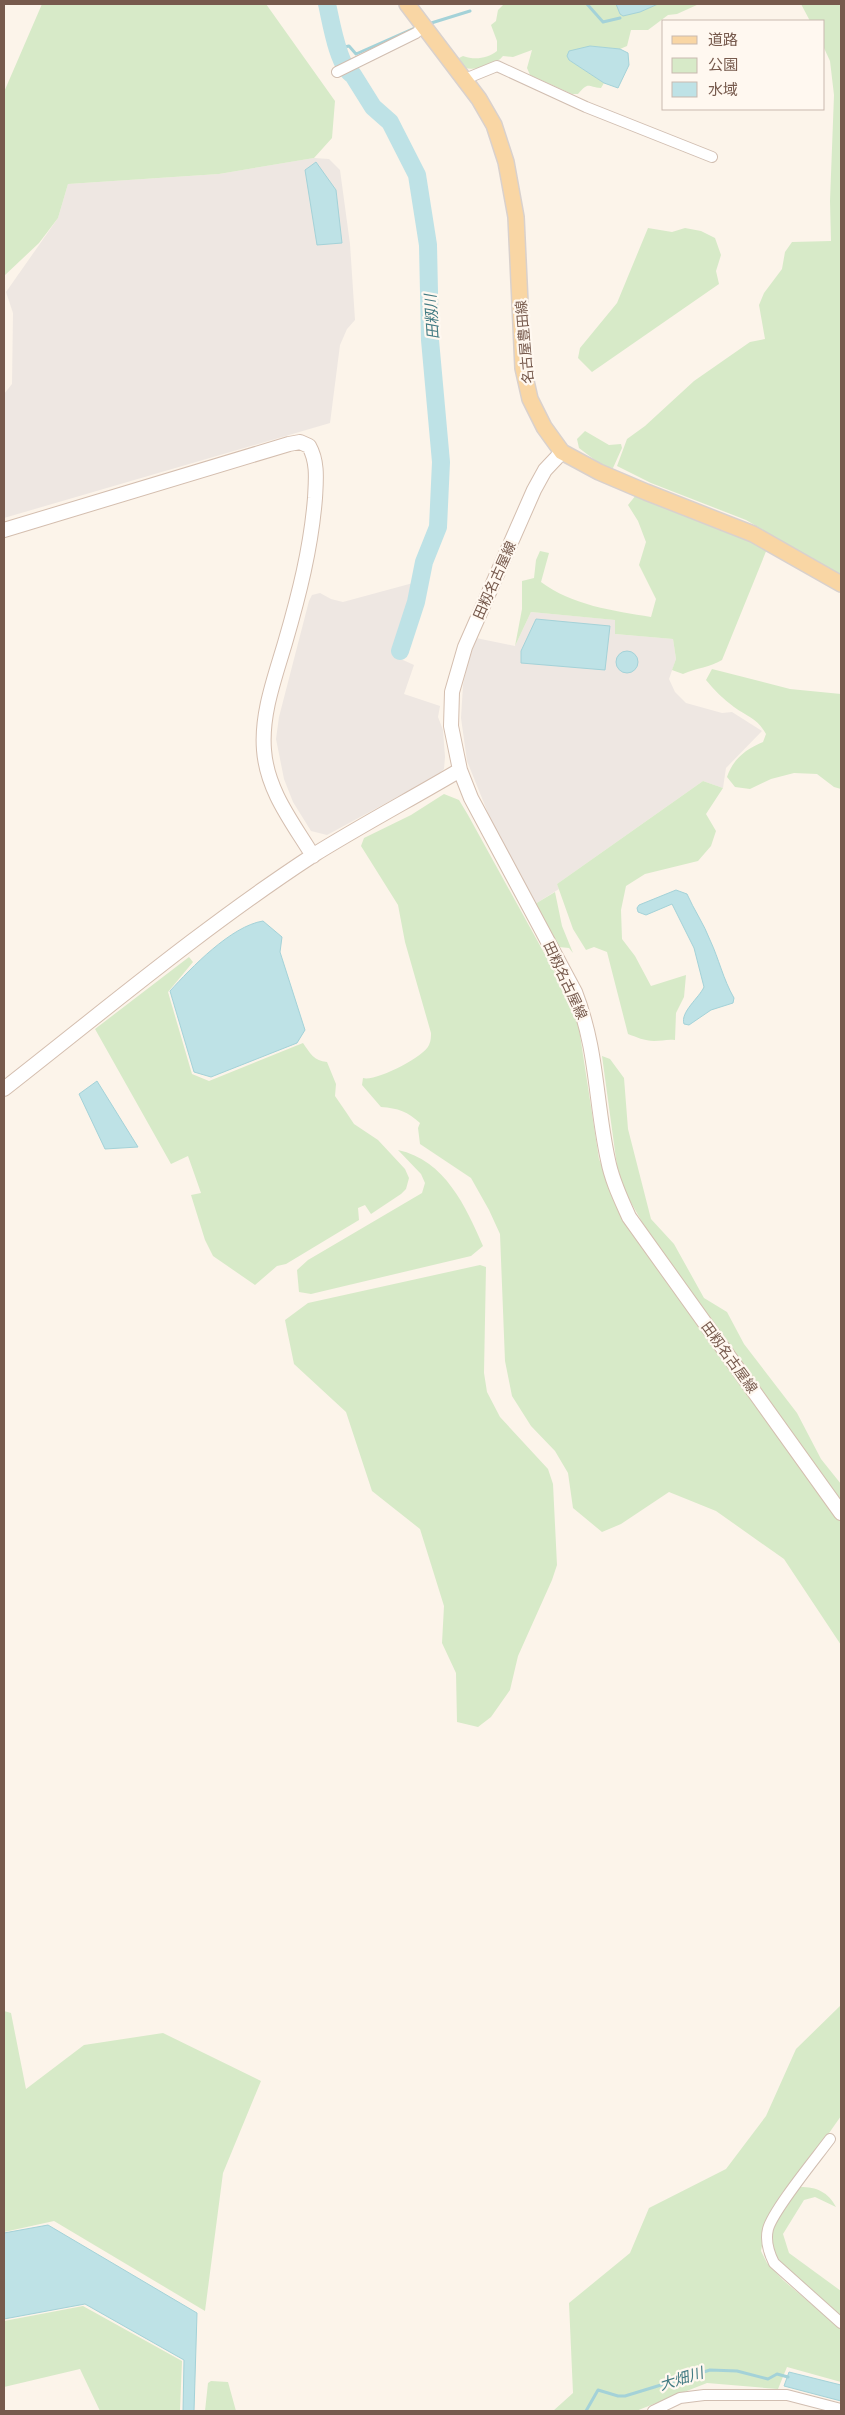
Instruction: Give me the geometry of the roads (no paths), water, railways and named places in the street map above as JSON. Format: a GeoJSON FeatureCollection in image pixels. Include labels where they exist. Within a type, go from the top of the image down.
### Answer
{"type":"FeatureCollection","features":[{"type":"Feature","properties":{"kind":"main road","name":"名古屋豊田線"},"geometry":{"type":"LineString","coordinates":[[407,4],[465,79],[494,125],[506,162],[516,217],[523,368],[530,399],[544,427],[562,452],[631,486],[753,534],[841,584]]}},
{"type":"Feature","properties":{"kind":"street"},"geometry":{"type":"LineString","coordinates":[[340,70],[416,32],[424,26]]}},
{"type":"Feature","properties":{"kind":"street"},"geometry":{"type":"LineString","coordinates":[[465,79],[498,66],[586,107],[712,157]]}},
{"type":"Feature","properties":{"kind":"street"},"geometry":{"type":"LineString","coordinates":[[4,530],[289,444],[300,442],[310,446],[316,462],[311,536],[301,584],[267,708],[264,751],[267,772],[277,798],[313,856]]}},
{"type":"Feature","properties":{"kind":"street","name":"田籾名古屋線"},"geometry":{"type":"LineString","coordinates":[[562,452],[545,470],[534,490],[465,647],[452,692],[451,726],[460,770],[471,798],[575,992],[586,1020],[593,1048],[608,1160],[616,1190],[630,1217],[841,1513]]}},
{"type":"Feature","properties":{"kind":"street"},"geometry":{"type":"LineString","coordinates":[[4,1089],[183,949],[313,856],[460,770]]}},
{"type":"Feature","properties":{"kind":"street"},"geometry":{"type":"LineString","coordinates":[[830,2139],[772,2220],[767,2240],[769,2253],[774,2263],[841,2324]]}},
{"type":"Feature","properties":{"kind":"street"},"geometry":{"type":"LineString","coordinates":[[653,2411],[680,2398],[704,2395],[787,2395],[841,2409]]}},
{"type":"Feature","properties":{"kind":"water"},"geometry":{"type":"Polygon","coordinates":[[[616,4],[658,4],[640,12],[623,16],[620,14],[616,4]]]}},
{"type":"Feature","properties":{"kind":"water"},"geometry":{"type":"Polygon","coordinates":[[[590,46],[620,49],[628,53],[629,65],[618,88],[604,83],[569,60],[567,56],[569,51],[590,46]]]}},
{"type":"Feature","properties":{"kind":"water"},"geometry":{"type":"Polygon","coordinates":[[[316,162],[336,190],[342,243],[317,245],[305,170],[316,162]]]}},
{"type":"Feature","properties":{"kind":"water"},"geometry":{"type":"Polygon","coordinates":[[[536,619],[610,626],[605,670],[521,663],[521,651],[536,619]]]}},
{"type":"Feature","properties":{"kind":"water"},"geometry":{"type":"Polygon","coordinates":[[[623,651],[631,651],[638,658],[638,666],[631,673],[623,673],[616,666],[616,658],[623,651]]]}},
{"type":"Feature","properties":{"kind":"water"},"geometry":{"type":"Polygon","coordinates":[[[676,890],[687,894],[708,934],[734,998],[733,1003],[711,1010],[689,1025],[684,1024],[685,1015],[704,987],[694,948],[672,904],[646,915],[638,912],[637,908],[639,905],[676,890]]]}},
{"type":"Feature","properties":{"kind":"water"},"geometry":{"type":"Polygon","coordinates":[[[263,921],[282,937],[280,952],[305,1030],[297,1043],[211,1077],[194,1072],[170,991],[200,960],[225,939],[251,924],[263,921]]]}},
{"type":"Feature","properties":{"kind":"water"},"geometry":{"type":"Polygon","coordinates":[[[97,1081],[138,1147],[105,1149],[79,1094],[97,1081]]]}},
{"type":"Feature","properties":{"kind":"water"},"geometry":{"type":"Polygon","coordinates":[[[48,2225],[197,2313],[194,2411],[183,2411],[184,2360],[85,2304],[4,2319],[4,2233],[48,2225]]]}},
{"type":"Feature","properties":{"kind":"water"},"geometry":{"type":"Polygon","coordinates":[[[789,2372],[841,2385],[841,2401],[784,2386],[789,2372]]]}},
{"type":"Feature","properties":{"kind":"waterway","name":"田籾川"},"geometry":{"type":"LineString","coordinates":[[327,4],[336,43],[343,63],[353,75],[373,107],[390,122],[417,175],[428,245],[430,340],[441,462],[438,527],[424,562],[416,602],[400,651]]}},
{"type":"Feature","properties":{"kind":"waterway"},"geometry":{"type":"LineString","coordinates":[[587,4],[603,22],[620,18]]}},
{"type":"Feature","properties":{"kind":"waterway"},"geometry":{"type":"LineString","coordinates":[[428,24],[470,11]]}},
{"type":"Feature","properties":{"kind":"waterway"},"geometry":{"type":"LineString","coordinates":[[339,48],[349,46],[356,54],[417,27]]}},
{"type":"Feature","properties":{"kind":"waterway","name":"大畑川"},"geometry":{"type":"LineString","coordinates":[[586,2411],[598,2390],[618,2396],[625,2396],[710,2370],[737,2371],[768,2379],[777,2374],[788,2377]]}}]}
